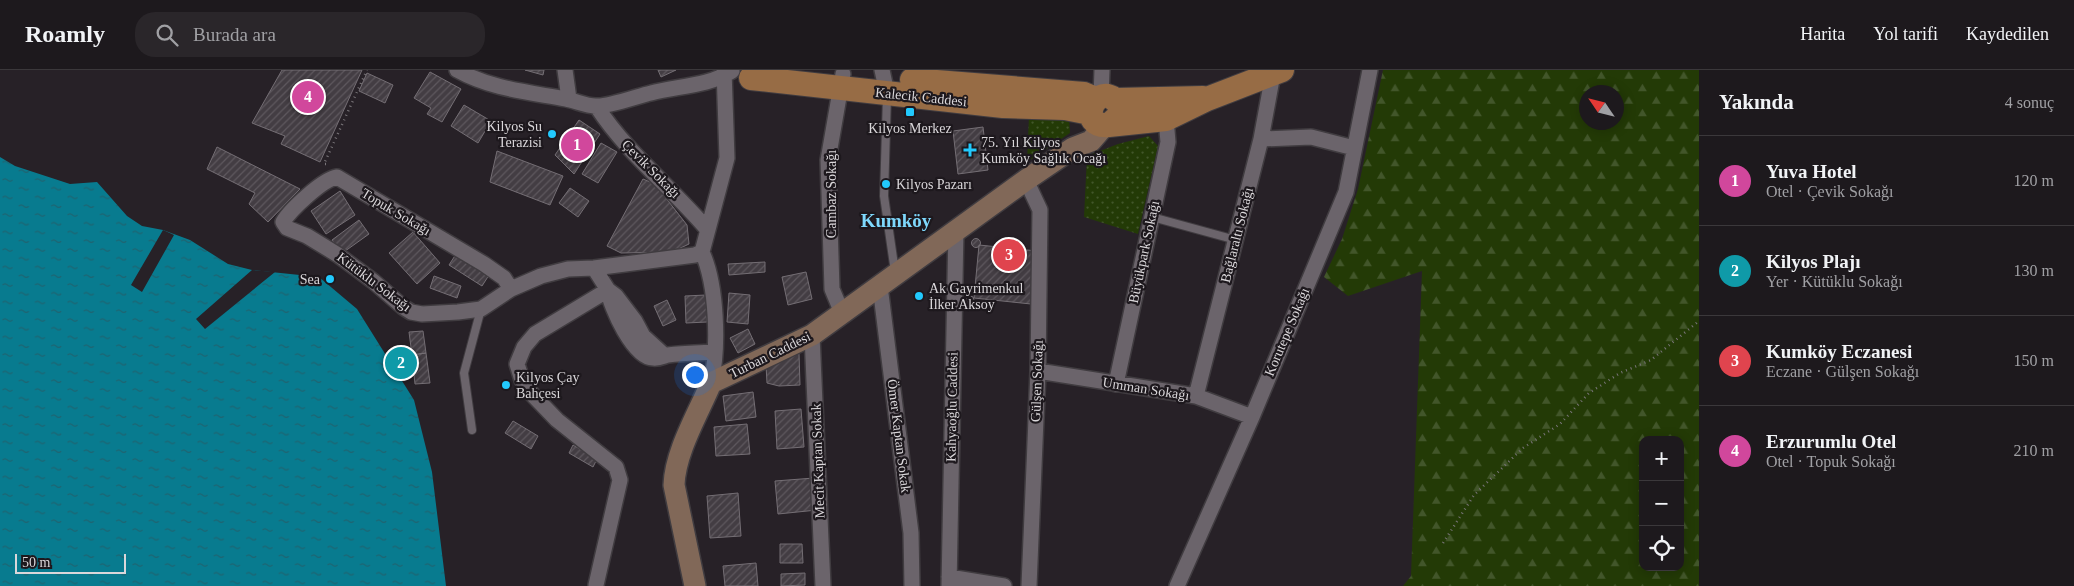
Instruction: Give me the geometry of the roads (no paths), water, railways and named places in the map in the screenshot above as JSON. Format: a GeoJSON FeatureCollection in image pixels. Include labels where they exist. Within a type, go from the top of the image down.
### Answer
{"type":"FeatureCollection","features":[{"type":"Feature","properties":{"kind":"main road","name":"Kalecik Caddesi"},"geometry":{"type":"LineString","coordinates":[[804,70],[842,81]]}},
{"type":"Feature","properties":{"kind":"main road","name":"Kalecik Caddesi"},"geometry":{"type":"LineString","coordinates":[[739,72],[842,81],[884,80],[1084,94],[1103,103]]}},
{"type":"Feature","properties":{"kind":"main road"},"geometry":{"type":"LineString","coordinates":[[1103,103],[1166,119],[1207,98],[1277,72]]}},
{"type":"Feature","properties":{"kind":"main road"},"geometry":{"type":"LineString","coordinates":[[1103,103],[1207,98]]}},
{"type":"Feature","properties":{"kind":"main road","name":"Turban Caddesi"},"geometry":{"type":"LineString","coordinates":[[711,383],[812,335],[956,229],[1073,148],[1103,103]]}},
{"type":"Feature","properties":{"kind":"main road"},"geometry":{"type":"LineString","coordinates":[[695,586],[674,486],[675,473],[679,458],[711,383]]}},
{"type":"Feature","properties":{"kind":"street","name":"Kalecik Caddesi"},"geometry":{"type":"LineString","coordinates":[[457,70],[476,81],[597,107],[739,72]]}},
{"type":"Feature","properties":{"kind":"street"},"geometry":{"type":"LineString","coordinates":[[565,70],[569,100]]}},
{"type":"Feature","properties":{"kind":"street","name":"Korutepe Sokağı"},"geometry":{"type":"LineString","coordinates":[[1178,586],[1346,192],[1370,70]]}},
{"type":"Feature","properties":{"kind":"street"},"geometry":{"type":"LineString","coordinates":[[711,383],[714,352],[713,287],[708,264],[702,252],[728,158],[723,89],[739,72]]}},
{"type":"Feature","properties":{"kind":"street","name":"Bağlaraltı Sokağı"},"geometry":{"type":"LineString","coordinates":[[1196,396],[1277,72]]}},
{"type":"Feature","properties":{"kind":"street","name":"Cambaz Sokağı"},"geometry":{"type":"LineString","coordinates":[[842,81],[828,160],[832,288],[842,313]]}},
{"type":"Feature","properties":{"kind":"street","name":"Çevik Sokağı"},"geometry":{"type":"LineString","coordinates":[[597,107],[608,124],[637,158],[685,203],[707,230]]}},
{"type":"Feature","properties":{"kind":"street","name":"Büyükpark Sokağı"},"geometry":{"type":"LineString","coordinates":[[1116,384],[1168,142],[1166,119]]}},
{"type":"Feature","properties":{"kind":"street"},"geometry":{"type":"LineString","coordinates":[[1261,138],[1311,137],[1354,148]]}},
{"type":"Feature","properties":{"kind":"street","name":"Topuk Sokağı"},"geometry":{"type":"LineString","coordinates":[[283,222],[287,215],[317,189],[331,178],[337,177],[484,264],[504,278],[511,288]]}},
{"type":"Feature","properties":{"kind":"street","name":"Gülşen Sokağı"},"geometry":{"type":"LineString","coordinates":[[1026,180],[1040,210],[1038,371],[1029,586]]}},
{"type":"Feature","properties":{"kind":"street","name":"Kütüklu Sokağı"},"geometry":{"type":"LineString","coordinates":[[283,222],[287,228],[307,236],[338,254],[411,312],[422,314],[458,312],[481,308],[511,288],[541,276],[568,269],[594,268],[695,255],[702,252]]}},
{"type":"Feature","properties":{"kind":"street","name":"Kahyaoğlu Caddesi"},"geometry":{"type":"LineString","coordinates":[[949,582],[956,229]]}},
{"type":"Feature","properties":{"kind":"street"},"geometry":{"type":"LineString","coordinates":[[594,268],[608,290],[610,303],[631,341],[644,355],[652,359],[665,356],[714,352]]}},
{"type":"Feature","properties":{"kind":"street","name":"Ömer Kaptan Sokak"},"geometry":{"type":"LineString","coordinates":[[888,280],[911,532],[912,586]]}},
{"type":"Feature","properties":{"kind":"street"},"geometry":{"type":"LineString","coordinates":[[596,585],[620,480],[619,472],[607,458],[569,430],[538,401],[522,380],[517,364],[524,347],[535,334],[608,290]]}},
{"type":"Feature","properties":{"kind":"street","name":"Mecit Kaptan Sokak"},"geometry":{"type":"LineString","coordinates":[[812,335],[823,586]]}},
{"type":"Feature","properties":{"kind":"street","name":"Umman Sokağı"},"geometry":{"type":"LineString","coordinates":[[1038,371],[1196,396],[1252,416]]}},
{"type":"Feature","properties":{"kind":"street"},"geometry":{"type":"LineString","coordinates":[[949,582],[1004,586]]}},
{"type":"Feature","properties":{"kind":"lane"},"geometry":{"type":"LineString","coordinates":[[884,80],[884,196],[888,280]]}},
{"type":"Feature","properties":{"kind":"lane"},"geometry":{"type":"LineString","coordinates":[[1152,217],[1236,240]]}},
{"type":"Feature","properties":{"kind":"lane"},"geometry":{"type":"LineString","coordinates":[[472,430],[464,373],[481,308]]}},
{"type":"Feature","properties":{"kind":"water"},"geometry":{"type":"Polygon","coordinates":[[[0,157],[15,166],[70,184],[97,182],[127,216],[142,226],[163,230],[190,240],[228,264],[252,270],[319,277],[357,309],[414,400],[432,472],[446,586],[0,586],[0,157]]]}},
{"type":"Feature","properties":{"kind":"place","name":"Erzurumlu Otel"},"geometry":{"type":"Point","coordinates":[308,97]}},
{"type":"Feature","properties":{"kind":"place","name":"Kilyos Merkez"},"geometry":{"type":"Point","coordinates":[910,112]}},
{"type":"Feature","properties":{"kind":"place","name":"Kilyos Su Terazisi"},"geometry":{"type":"Point","coordinates":[552,134]}},
{"type":"Feature","properties":{"kind":"place","name":"Yuva Hotel"},"geometry":{"type":"Point","coordinates":[577,145]}},
{"type":"Feature","properties":{"kind":"place","name":"75. Yıl Kilyos Kumköy Sağlık Ocağı"},"geometry":{"type":"Point","coordinates":[970,150]}},
{"type":"Feature","properties":{"kind":"place","name":"Kilyos Pazarı"},"geometry":{"type":"Point","coordinates":[886,184]}},
{"type":"Feature","properties":{"kind":"place","name":"Kumköy Eczanesi"},"geometry":{"type":"Point","coordinates":[1009,255]}},
{"type":"Feature","properties":{"kind":"place","name":"Sea"},"geometry":{"type":"Point","coordinates":[330,279]}},
{"type":"Feature","properties":{"kind":"place","name":"Ak Gayrimenkul İlker Aksoy"},"geometry":{"type":"Point","coordinates":[919,296]}},
{"type":"Feature","properties":{"kind":"place","name":"Kilyos Plajı"},"geometry":{"type":"Point","coordinates":[401,363]}},
{"type":"Feature","properties":{"kind":"place","name":"Kilyos Çay Bahçesi"},"geometry":{"type":"Point","coordinates":[506,385]}},
{"type":"Feature","properties":{"kind":"district","name":"Kumköy"},"geometry":{"type":"Point","coordinates":[896,220]}}]}
